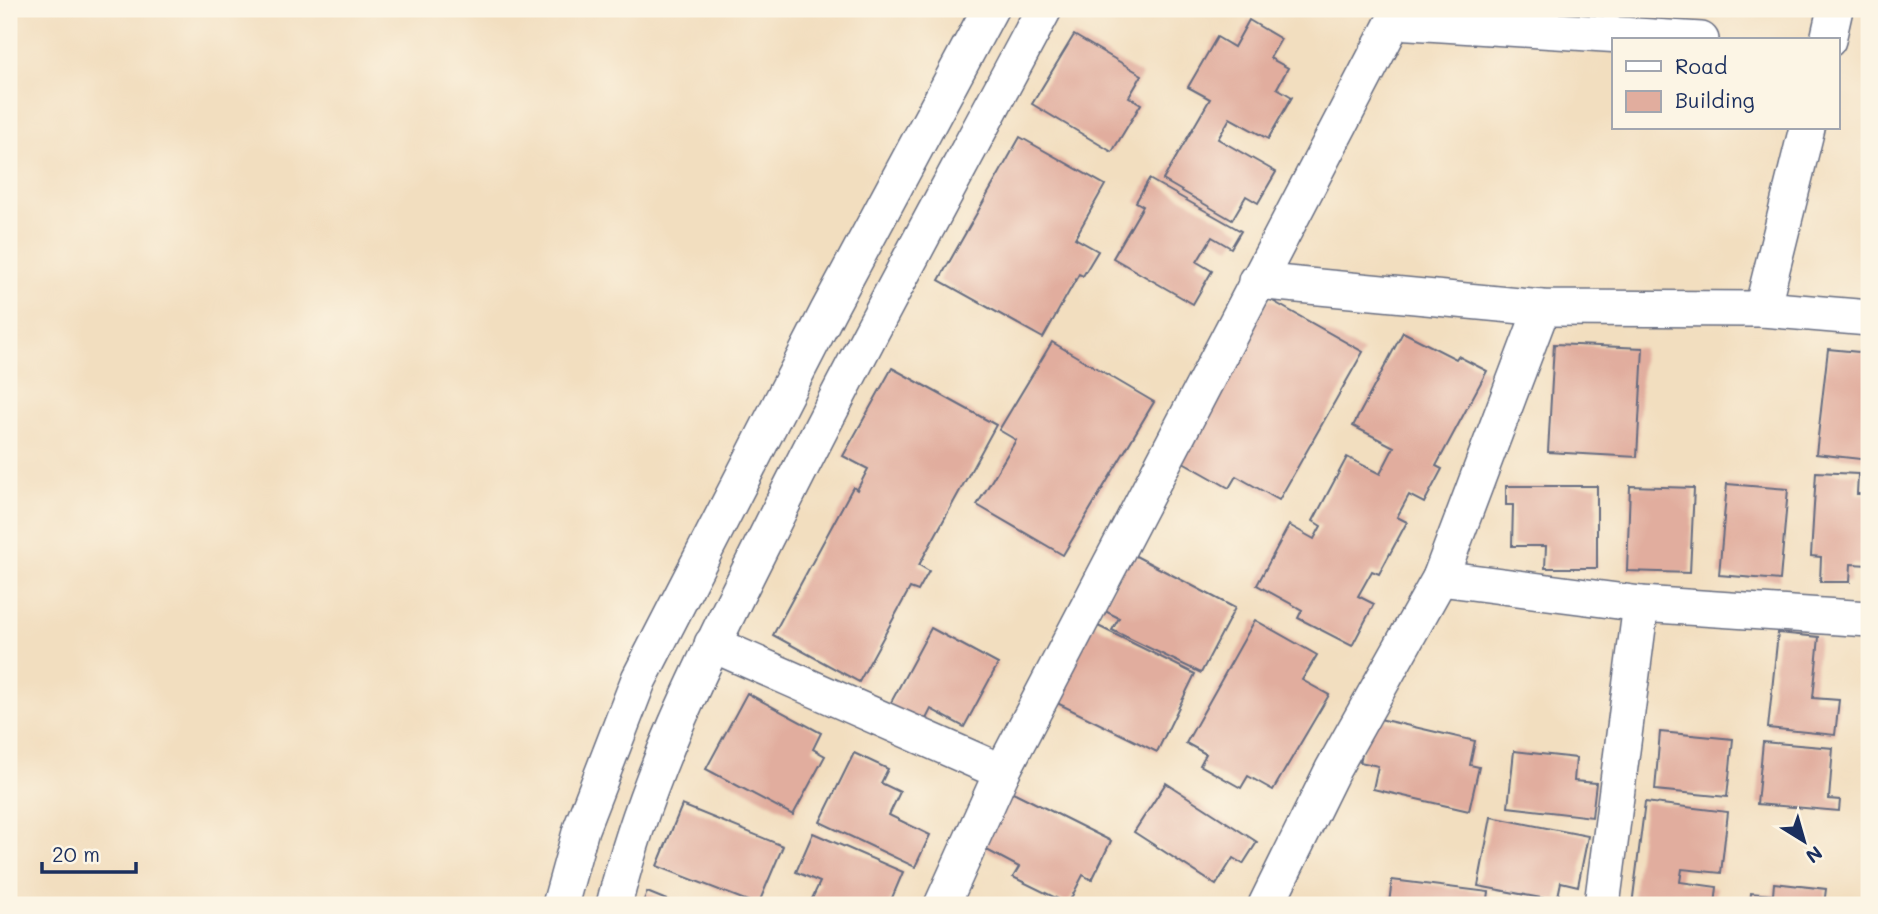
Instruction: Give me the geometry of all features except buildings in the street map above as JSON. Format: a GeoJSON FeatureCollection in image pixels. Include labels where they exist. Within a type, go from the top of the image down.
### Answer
{"type":"FeatureCollection","features":[{"type":"Feature","properties":{"kind":"street"},"geometry":{"type":"LineString","coordinates":[[560,905],[581,829],[639,679],[816,335],[990,9]]}},
{"type":"Feature","properties":{"kind":"street"},"geometry":{"type":"LineString","coordinates":[[614,905],[633,832],[655,769],[712,644],[818,432],[1044,9]]}},
{"type":"Feature","properties":{"kind":"street"},"geometry":{"type":"LineString","coordinates":[[1828,38],[1835,9]]}},
{"type":"Feature","properties":{"kind":"street"},"geometry":{"type":"LineString","coordinates":[[942,905],[1002,772],[1397,15],[1658,23],[1696,38]]}},
{"type":"Feature","properties":{"kind":"street"},"geometry":{"type":"LineString","coordinates":[[1762,309],[1807,130]]}},
{"type":"Feature","properties":{"kind":"street"},"geometry":{"type":"LineString","coordinates":[[1256,281],[1542,308],[1762,309],[1869,318]]}},
{"type":"Feature","properties":{"kind":"street"},"geometry":{"type":"LineString","coordinates":[[1266,905],[1333,769],[1440,578],[1542,308]]}},
{"type":"Feature","properties":{"kind":"street"},"geometry":{"type":"LineString","coordinates":[[1440,578],[1641,604],[1869,619]]}},
{"type":"Feature","properties":{"kind":"street"},"geometry":{"type":"LineString","coordinates":[[1602,905],[1641,604]]}},
{"type":"Feature","properties":{"kind":"street"},"geometry":{"type":"LineString","coordinates":[[712,644],[1002,772]]}}]}
